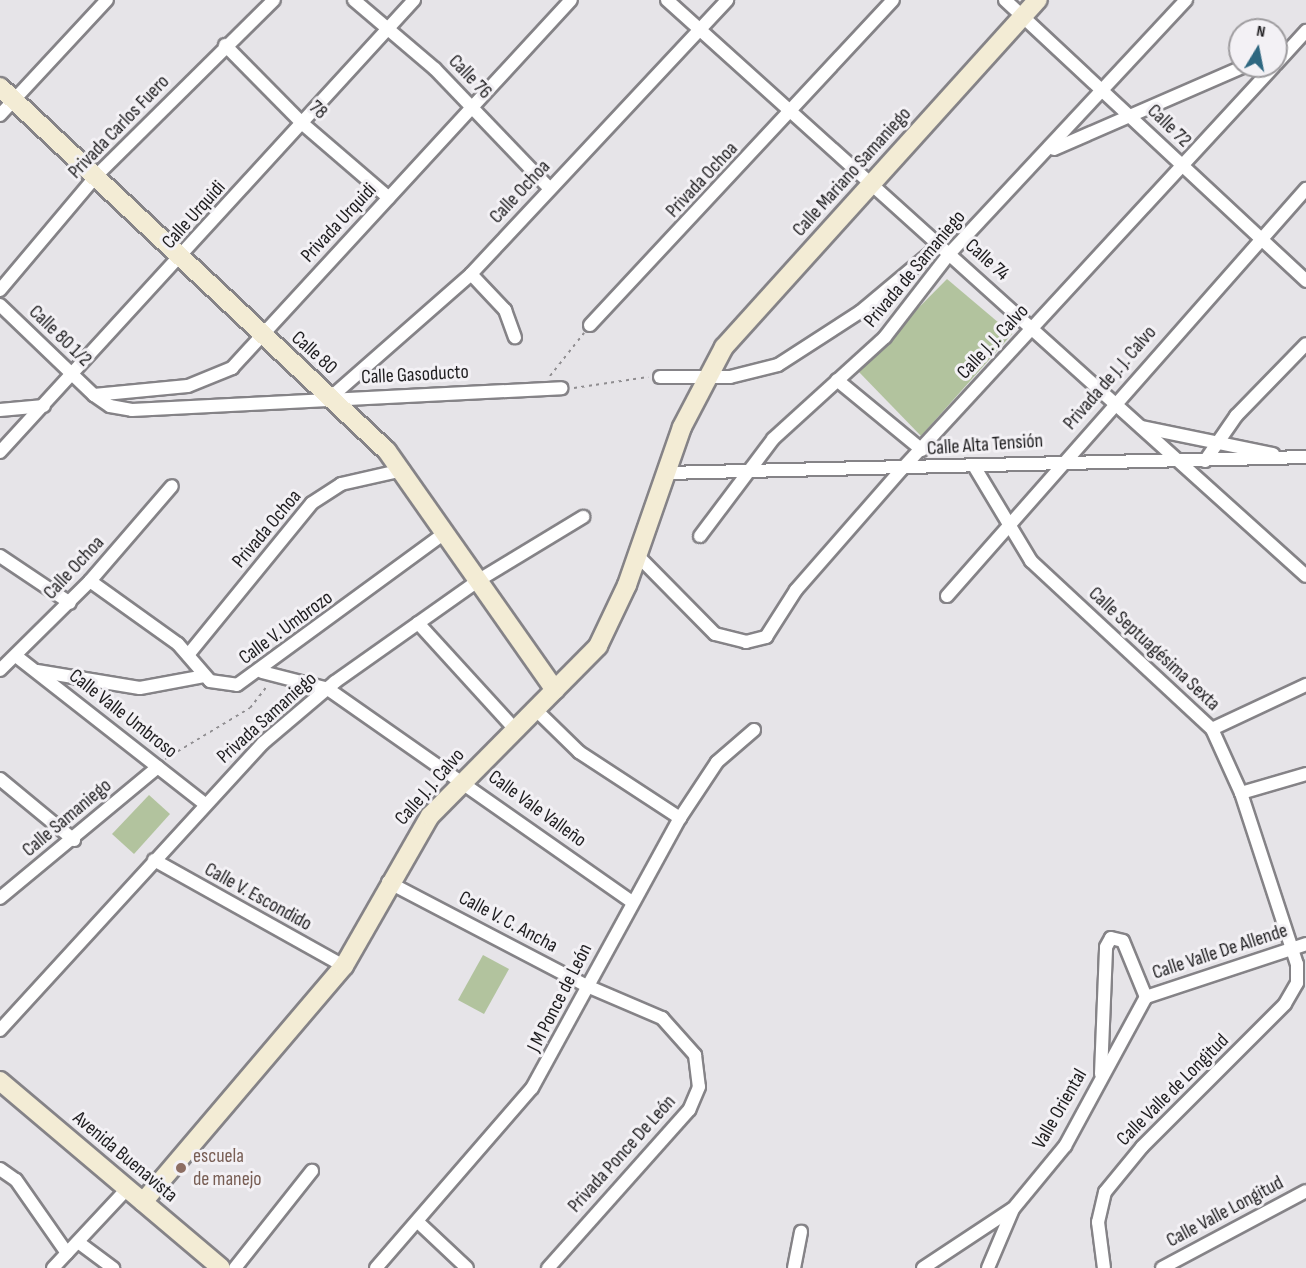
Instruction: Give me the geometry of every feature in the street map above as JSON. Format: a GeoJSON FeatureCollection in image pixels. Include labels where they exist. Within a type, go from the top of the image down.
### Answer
{"type":"FeatureCollection","features":[{"type":"Feature","properties":{"kind":"street"},"geometry":{"type":"LineString","coordinates":[[0,115],[7,93],[106,0]]}},
{"type":"Feature","properties":{"kind":"street","name":"Privada Carlos Fuero"},"geometry":{"type":"LineString","coordinates":[[0,290],[96,176],[225,45],[274,0]]}},
{"type":"Feature","properties":{"kind":"street","name":"Calle 76"},"geometry":{"type":"LineString","coordinates":[[354,0],[472,107],[550,189]]}},
{"type":"Feature","properties":{"kind":"street","name":"Calle Urquidi"},"geometry":{"type":"LineString","coordinates":[[0,452],[44,406],[70,373],[181,259],[414,0]]}},
{"type":"Feature","properties":{"kind":"street","name":"Privada Urquidi"},"geometry":{"type":"LineString","coordinates":[[94,395],[206,382],[232,368],[571,0]]}},
{"type":"Feature","properties":{"kind":"street","name":"Calle 74"},"geometry":{"type":"LineString","coordinates":[[667,0],[1306,576]]}},
{"type":"Feature","properties":{"kind":"street","name":"Calle Ochoa"},"geometry":{"type":"LineString","coordinates":[[330,398],[471,274],[727,0]]}},
{"type":"Feature","properties":{"kind":"street","name":"Privada Ochoa"},"geometry":{"type":"LineString","coordinates":[[590,325],[792,111],[893,0]]}},
{"type":"Feature","properties":{"kind":"street","name":"Calle 72"},"geometry":{"type":"LineString","coordinates":[[1005,0],[1306,281]]}},
{"type":"Feature","properties":{"kind":"street","name":"Calle Mariano Samaniego"},"geometry":{"type":"LineString","coordinates":[[705,379],[731,339],[1038,0]]}},
{"type":"Feature","properties":{"kind":"street","name":"Privada de Samaniego"},"geometry":{"type":"LineString","coordinates":[[705,379],[762,371],[794,356],[860,312],[945,249],[1050,150],[1186,0]]}},
{"type":"Feature","properties":{"kind":"street"},"geometry":{"type":"LineString","coordinates":[[1288,44],[1303,35]]}},
{"type":"Feature","properties":{"kind":"street","name":"Calle J. J. Calvo"},"geometry":{"type":"LineString","coordinates":[[1288,51],[1303,35]]}},
{"type":"Feature","properties":{"kind":"street","name":"78"},"geometry":{"type":"LineString","coordinates":[[225,45],[303,123],[389,198]]}},
{"type":"Feature","properties":{"kind":"street"},"geometry":{"type":"LineString","coordinates":[[1050,150],[1133,118],[1228,74]]}},
{"type":"Feature","properties":{"kind":"street","name":"Calle J. J. Calvo"},"geometry":{"type":"LineString","coordinates":[[637,555],[706,627],[746,642],[771,633],[796,590],[902,469],[1035,330],[1263,78]]}},
{"type":"Feature","properties":{"kind":"street","name":"Calle 80"},"geometry":{"type":"LineString","coordinates":[[7,93],[261,336],[330,398],[403,470],[555,690]]}},
{"type":"Feature","properties":{"kind":"street","name":"Privada de J. J. Calvo"},"geometry":{"type":"LineString","coordinates":[[947,596],[1009,529],[1113,403],[1306,189]]}},
{"type":"Feature","properties":{"kind":"street","name":"Privada de Samaniego"},"geometry":{"type":"LineString","coordinates":[[700,536],[773,439],[905,316],[945,249]]}},
{"type":"Feature","properties":{"kind":"street"},"geometry":{"type":"LineString","coordinates":[[471,274],[504,310],[515,338]]}},
{"type":"Feature","properties":{"kind":"street","name":"Calle 80 1/2"},"geometry":{"type":"LineString","coordinates":[[0,304],[94,395]]}},
{"type":"Feature","properties":{"kind":"street"},"geometry":{"type":"LineString","coordinates":[[1205,461],[1218,439],[1306,344]]}},
{"type":"Feature","properties":{"kind":"street"},"geometry":{"type":"LineString","coordinates":[[660,377],[705,379]]}},
{"type":"Feature","properties":{"kind":"street","name":"Calle J. J. Calvo"},"geometry":{"type":"LineString","coordinates":[[143,1202],[344,966],[388,882],[417,833],[462,780],[598,646],[637,555],[666,473],[705,379]]}},
{"type":"Feature","properties":{"kind":"street"},"geometry":{"type":"LineString","coordinates":[[837,380],[922,450]]}},
{"type":"Feature","properties":{"kind":"street","name":"Calle Gasoducto"},"geometry":{"type":"LineString","coordinates":[[94,395],[110,406],[152,412],[330,398],[541,387],[561,388]]}},
{"type":"Feature","properties":{"kind":"street"},"geometry":{"type":"LineString","coordinates":[[0,410],[44,406]]}},
{"type":"Feature","properties":{"kind":"street"},"geometry":{"type":"LineString","coordinates":[[1141,427],[1218,439],[1283,457]]}},
{"type":"Feature","properties":{"kind":"street","name":"Calle Alta Tensión"},"geometry":{"type":"LineString","coordinates":[[666,473],[902,469],[1066,459],[1205,461],[1306,456]]}},
{"type":"Feature","properties":{"kind":"street","name":"Calle Septuagésima Sexta"},"geometry":{"type":"LineString","coordinates":[[974,466],[1009,529],[1047,577],[1212,729],[1241,793],[1292,950]]}},
{"type":"Feature","properties":{"kind":"street","name":"Privada Ochoa"},"geometry":{"type":"LineString","coordinates":[[188,655],[312,503],[341,484],[403,470]]}},
{"type":"Feature","properties":{"kind":"street","name":"Calle Ochoa"},"geometry":{"type":"LineString","coordinates":[[0,670],[90,582],[172,486]]}},
{"type":"Feature","properties":{"kind":"street","name":"Privada Samaniego"},"geometry":{"type":"LineString","coordinates":[[0,1030],[263,742],[328,689],[479,580],[584,517]]}},
{"type":"Feature","properties":{"kind":"street","name":"Calle V. Umbrozo"},"geometry":{"type":"LineString","coordinates":[[204,676],[228,686],[267,673],[446,532]]}},
{"type":"Feature","properties":{"kind":"street"},"geometry":{"type":"LineString","coordinates":[[0,556],[70,603]]}},
{"type":"Feature","properties":{"kind":"street"},"geometry":{"type":"LineString","coordinates":[[34,670],[140,688],[204,676],[188,655],[90,582]]}},
{"type":"Feature","properties":{"kind":"street"},"geometry":{"type":"LineString","coordinates":[[418,623],[514,728]]}},
{"type":"Feature","properties":{"kind":"street","name":"Calle Valle Umbroso"},"geometry":{"type":"LineString","coordinates":[[16,656],[205,804]]}},
{"type":"Feature","properties":{"kind":"street","name":"Calle Vale Valleño"},"geometry":{"type":"LineString","coordinates":[[267,673],[328,689],[462,780],[632,902]]}},
{"type":"Feature","properties":{"kind":"street"},"geometry":{"type":"LineString","coordinates":[[1212,729],[1306,685]]}},
{"type":"Feature","properties":{"kind":"street"},"geometry":{"type":"LineString","coordinates":[[535,709],[579,752],[680,818]]}},
{"type":"Feature","properties":{"kind":"street","name":"J M Ponce de León"},"geometry":{"type":"LineString","coordinates":[[376,1268],[532,1088],[680,818],[717,762],[754,730]]}},
{"type":"Feature","properties":{"kind":"street","name":"Calle Samaniego"},"geometry":{"type":"LineString","coordinates":[[0,898],[74,840],[158,767]]}},
{"type":"Feature","properties":{"kind":"street"},"geometry":{"type":"LineString","coordinates":[[1241,793],[1306,774]]}},
{"type":"Feature","properties":{"kind":"street"},"geometry":{"type":"LineString","coordinates":[[0,779],[74,840]]}},
{"type":"Feature","properties":{"kind":"street","name":"Calle V. Escondido"},"geometry":{"type":"LineString","coordinates":[[154,860],[344,966]]}},
{"type":"Feature","properties":{"kind":"street","name":"Calle V. C. Ancha"},"geometry":{"type":"LineString","coordinates":[[388,882],[587,986],[662,1018],[695,1055]]}},
{"type":"Feature","properties":{"kind":"street"},"geometry":{"type":"LineString","coordinates":[[1101,1077],[1106,947],[1111,938],[1124,941],[1146,997]]}},
{"type":"Feature","properties":{"kind":"street","name":"Calle Valle De Allende"},"geometry":{"type":"LineString","coordinates":[[1146,997],[1306,944]]}},
{"type":"Feature","properties":{"kind":"street","name":"Calle Valle de Longitud"},"geometry":{"type":"LineString","coordinates":[[1104,1268],[1098,1222],[1105,1192],[1142,1147],[1285,1004],[1298,973],[1292,950]]}},
{"type":"Feature","properties":{"kind":"street","name":"Valle Oriental"},"geometry":{"type":"LineString","coordinates":[[988,1268],[1013,1209],[1065,1146],[1146,997]]}},
{"type":"Feature","properties":{"kind":"street","name":"Privada Ponce De León"},"geometry":{"type":"LineString","coordinates":[[548,1268],[689,1110],[699,1087],[695,1055]]}},
{"type":"Feature","properties":{"kind":"street","name":"Avenida Buenavista"},"geometry":{"type":"LineString","coordinates":[[0,1081],[215,1266]]}},
{"type":"Feature","properties":{"kind":"street"},"geometry":{"type":"LineString","coordinates":[[0,1169],[21,1186],[67,1253]]}},
{"type":"Feature","properties":{"kind":"street"},"geometry":{"type":"LineString","coordinates":[[235,1268],[312,1171]]}},
{"type":"Feature","properties":{"kind":"street"},"geometry":{"type":"LineString","coordinates":[[53,1268],[127,1189]]}},
{"type":"Feature","properties":{"kind":"street","name":"Calle Valle Longitud"},"geometry":{"type":"LineString","coordinates":[[1162,1268],[1306,1191]]}},
{"type":"Feature","properties":{"kind":"street"},"geometry":{"type":"LineString","coordinates":[[923,1268],[1013,1209]]}},
{"type":"Feature","properties":{"kind":"street"},"geometry":{"type":"LineString","coordinates":[[418,1222],[467,1268]]}},
{"type":"Feature","properties":{"kind":"street"},"geometry":{"type":"LineString","coordinates":[[794,1268],[801,1233]]}},
{"type":"Feature","properties":{"kind":"street"},"geometry":{"type":"LineString","coordinates":[[78,1242],[113,1268]]}},
{"type":"Feature","properties":{"kind":"path"},"geometry":{"type":"LineString","coordinates":[[541,387],[590,325]]}},
{"type":"Feature","properties":{"kind":"path"},"geometry":{"type":"LineString","coordinates":[[561,388],[660,377]]}},
{"type":"Feature","properties":{"kind":"path"},"geometry":{"type":"LineString","coordinates":[[158,767],[177,748],[250,708],[267,673]]}},
{"type":"Feature","properties":{"kind":"green space"},"geometry":{"type":"Polygon","coordinates":[[[947,279],[1012,334],[921,436],[857,370],[947,279]]]}},
{"type":"Feature","properties":{"kind":"green space"},"geometry":{"type":"Polygon","coordinates":[[[149,795],[170,814],[134,854],[112,834],[149,795]]]}},
{"type":"Feature","properties":{"kind":"green space"},"geometry":{"type":"Polygon","coordinates":[[[483,955],[509,969],[484,1014],[458,1000],[483,955]]]}},
{"type":"Feature","properties":{"kind":"place","name":"escuela de manejo"},"geometry":{"type":"Point","coordinates":[181,1168]}}]}
